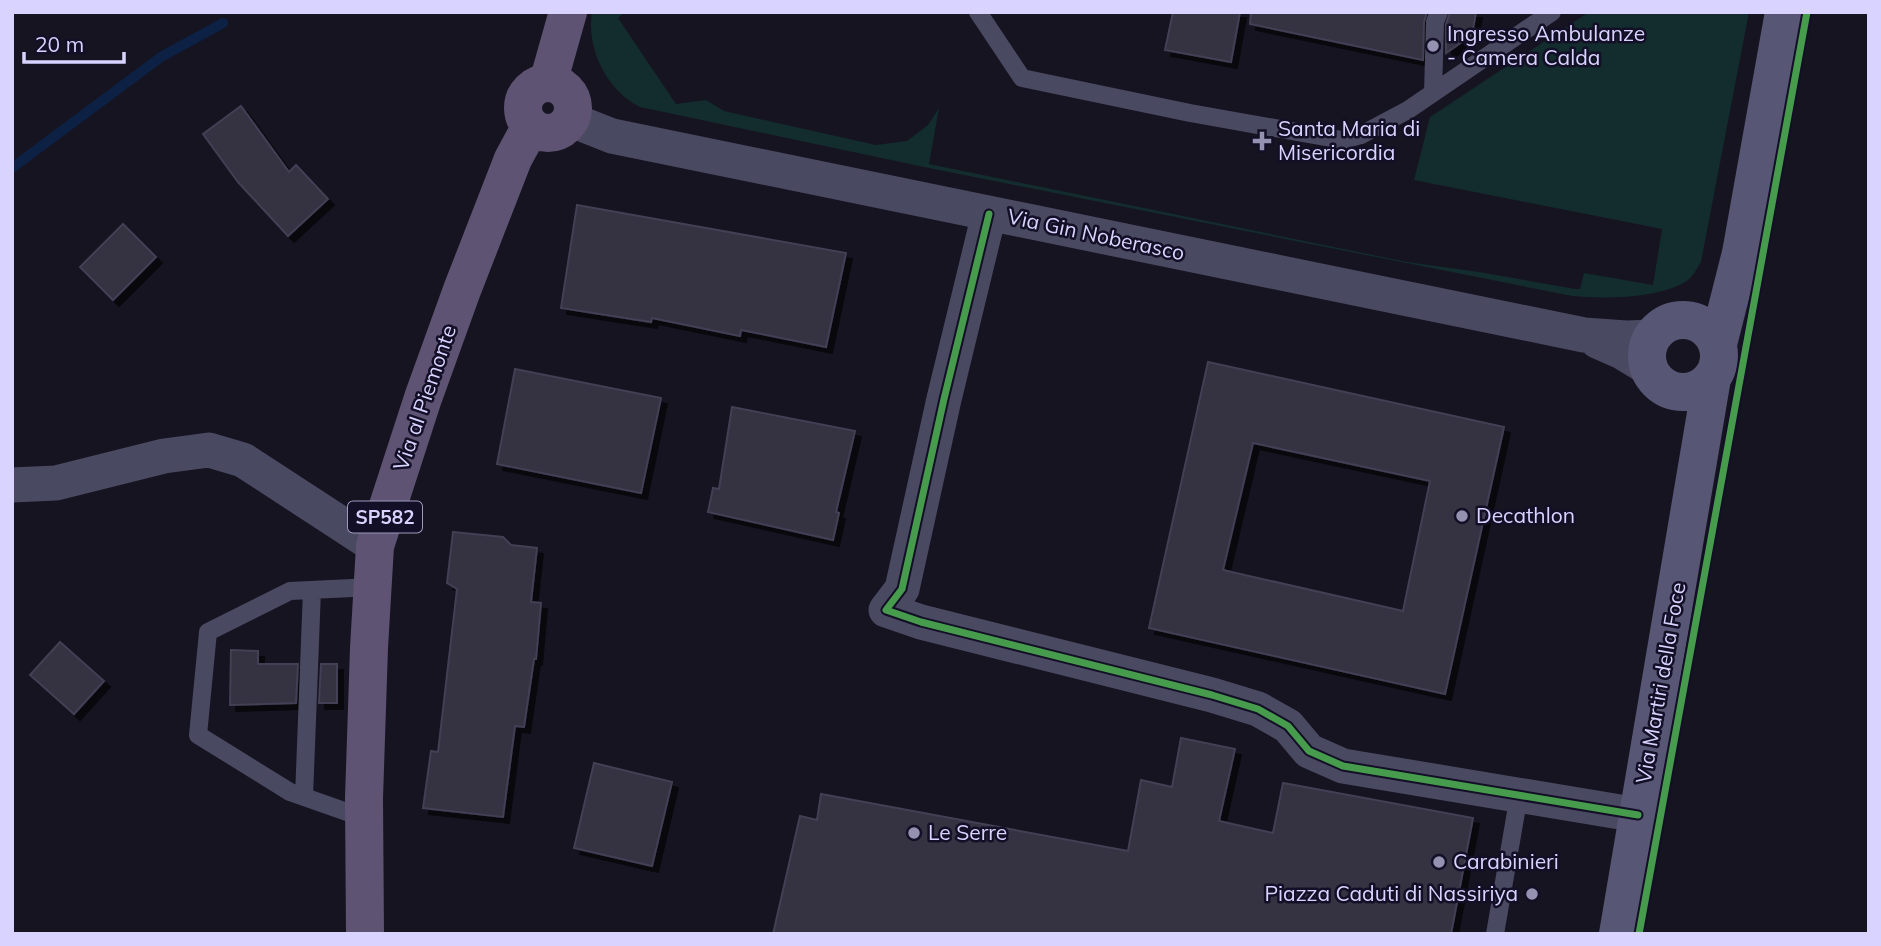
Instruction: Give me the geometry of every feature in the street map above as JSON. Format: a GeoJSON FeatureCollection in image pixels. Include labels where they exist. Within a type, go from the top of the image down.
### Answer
{"type":"FeatureCollection","features":[{"type":"Feature","properties":{"kind":"main road"},"geometry":{"type":"LineString","coordinates":[[548,83],[568,12]]}},
{"type":"Feature","properties":{"kind":"main road","name":"Via Martiri della Foce"},"geometry":{"type":"LineString","coordinates":[[1618,934],[1697,474],[1707,347],[1741,253],[1784,12]]}},
{"type":"Feature","properties":{"kind":"main road"},"geometry":{"type":"LineString","coordinates":[[548,83],[563,88],[571,98],[569,119],[557,131],[539,131],[525,119],[523,110],[527,94],[533,88],[548,83]]}},
{"type":"Feature","properties":{"kind":"main road","name":"Via al Piemonte"},"geometry":{"type":"LineString","coordinates":[[365,934],[364,818],[375,546],[423,398],[462,290],[513,159],[531,126]]}},
{"type":"Feature","properties":{"kind":"main road"},"geometry":{"type":"LineString","coordinates":[[1682,320],[1707,347],[1704,385],[1695,390],[1659,365],[1667,323],[1682,320]]}},
{"type":"Feature","properties":{"kind":"main road","name":"Via Martiri della Foce"},"geometry":{"type":"LineString","coordinates":[[1659,365],[1691,437],[1697,474]]}},
{"type":"Feature","properties":{"kind":"street","name":"Via Gin Noberasco"},"geometry":{"type":"LineString","coordinates":[[569,119],[612,136],[1584,335],[1626,338],[1659,365]]}},
{"type":"Feature","properties":{"kind":"street"},"geometry":{"type":"LineString","coordinates":[[989,214],[902,589],[887,610],[921,622],[1258,709],[1288,726],[1310,751],[1343,766],[1638,815]]}},
{"type":"Feature","properties":{"kind":"street"},"geometry":{"type":"LineString","coordinates":[[12,485],[56,483],[164,456],[209,450],[243,460],[375,546]]}},
{"type":"Feature","properties":{"kind":"lane"},"geometry":{"type":"LineString","coordinates":[[978,12],[1022,78],[1190,113],[1342,140],[1361,135],[1408,110],[1552,12]]}},
{"type":"Feature","properties":{"kind":"lane"},"geometry":{"type":"LineString","coordinates":[[1433,93],[1435,22],[1439,12]]}},
{"type":"Feature","properties":{"kind":"lane"},"geometry":{"type":"LineString","coordinates":[[364,818],[290,792],[198,735],[208,632],[290,591],[373,587]]}},
{"type":"Feature","properties":{"kind":"lane"},"geometry":{"type":"LineString","coordinates":[[304,797],[312,590]]}},
{"type":"Feature","properties":{"kind":"lane"},"geometry":{"type":"LineString","coordinates":[[1495,934],[1519,795]]}},
{"type":"Feature","properties":{"kind":"green space"},"geometry":{"type":"Polygon","coordinates":[[[592,12],[625,12],[618,18],[676,104],[706,100],[724,111],[876,145],[907,141],[928,125],[939,108],[929,164],[1407,262],[1580,289],[1584,273],[1653,285],[1662,229],[1414,180],[1430,117],[1589,12],[1749,12],[1701,262],[1688,280],[1663,291],[1599,297],[1572,296],[924,167],[640,107],[617,90],[601,67],[592,40],[592,12]]]}},
{"type":"Feature","properties":{"kind":"building"},"geometry":{"type":"Polygon","coordinates":[[[1173,12],[1240,12],[1231,62],[1165,50],[1173,12]]]}},
{"type":"Feature","properties":{"kind":"building"},"geometry":{"type":"Polygon","coordinates":[[[1251,12],[1427,12],[1424,22],[1423,60],[1250,24],[1251,12]]]}},
{"type":"Feature","properties":{"kind":"building"},"geometry":{"type":"Polygon","coordinates":[[[1450,12],[1476,12],[1472,35],[1446,53],[1446,24],[1450,12]]]}},
{"type":"Feature","properties":{"kind":"building"},"geometry":{"type":"Polygon","coordinates":[[[241,106],[289,172],[296,165],[328,199],[288,236],[238,182],[203,134],[241,106]]]}},
{"type":"Feature","properties":{"kind":"building"},"geometry":{"type":"Polygon","coordinates":[[[577,205],[846,253],[826,347],[741,330],[740,336],[652,318],[651,322],[561,308],[577,205]]]}},
{"type":"Feature","properties":{"kind":"building"},"geometry":{"type":"Polygon","coordinates":[[[123,224],[156,257],[113,300],[80,267],[123,224]]]}},
{"type":"Feature","properties":{"kind":"building"},"geometry":{"type":"Polygon","coordinates":[[[1208,362],[1504,427],[1445,694],[1149,628],[1208,362]],[[1253,443],[1223,570],[1403,611],[1430,481],[1253,443]]]}},
{"type":"Feature","properties":{"kind":"building"},"geometry":{"type":"Polygon","coordinates":[[[515,369],[661,398],[641,493],[497,464],[515,369]]]}},
{"type":"Feature","properties":{"kind":"building"},"geometry":{"type":"Polygon","coordinates":[[[732,407],[855,431],[836,512],[839,513],[833,540],[708,512],[713,488],[719,489],[732,407]]]}},
{"type":"Feature","properties":{"kind":"building"},"geometry":{"type":"Polygon","coordinates":[[[453,532],[503,537],[511,545],[537,548],[531,602],[541,603],[536,659],[524,727],[515,726],[503,817],[423,808],[431,751],[438,752],[457,589],[447,583],[453,532]]]}},
{"type":"Feature","properties":{"kind":"building"},"geometry":{"type":"Polygon","coordinates":[[[60,642],[104,681],[74,714],[30,675],[60,642]]]}},
{"type":"Feature","properties":{"kind":"building"},"geometry":{"type":"Polygon","coordinates":[[[231,650],[258,651],[258,664],[298,664],[296,703],[230,705],[231,650]]]}},
{"type":"Feature","properties":{"kind":"building"},"geometry":{"type":"Polygon","coordinates":[[[321,664],[337,664],[337,703],[319,703],[321,664]]]}},
{"type":"Feature","properties":{"kind":"building","name":"Le Serre"},"geometry":{"type":"Polygon","coordinates":[[[1181,738],[1235,749],[1219,821],[1273,833],[1283,783],[1473,818],[1451,934],[773,934],[800,816],[817,820],[821,794],[1128,851],[1141,780],[1172,787],[1181,738]]]}},
{"type":"Feature","properties":{"kind":"building"},"geometry":{"type":"Polygon","coordinates":[[[594,763],[672,782],[652,866],[574,848],[594,763]]]}},
{"type":"Feature","properties":{"kind":"waterway"},"geometry":{"type":"LineString","coordinates":[[12,168],[161,57],[223,23]]}},
{"type":"Feature","properties":{"kind":"cycle path"},"geometry":{"type":"LineString","coordinates":[[1639,934],[1807,12]]}},
{"type":"Feature","properties":{"kind":"cycle path"},"geometry":{"type":"LineString","coordinates":[[989,214],[902,589],[886,610],[921,622],[1258,709],[1288,726],[1309,751],[1343,766],[1638,815]]}},
{"type":"Feature","properties":{"kind":"place","name":"Ingresso Ambulanze - Camera Calda"},"geometry":{"type":"Point","coordinates":[1433,46]}},
{"type":"Feature","properties":{"kind":"place","name":"Santa Maria di Misericordia"},"geometry":{"type":"Point","coordinates":[1262,141]}},
{"type":"Feature","properties":{"kind":"place","name":"Decathlon"},"geometry":{"type":"Point","coordinates":[1462,516]}},
{"type":"Feature","properties":{"kind":"place","name":"Le Serre"},"geometry":{"type":"Point","coordinates":[914,833]}},
{"type":"Feature","properties":{"kind":"place","name":"Carabinieri"},"geometry":{"type":"Point","coordinates":[1439,862]}},
{"type":"Feature","properties":{"kind":"place","name":"Piazza Caduti di Nassiriya"},"geometry":{"type":"Point","coordinates":[1532,894]}}]}
